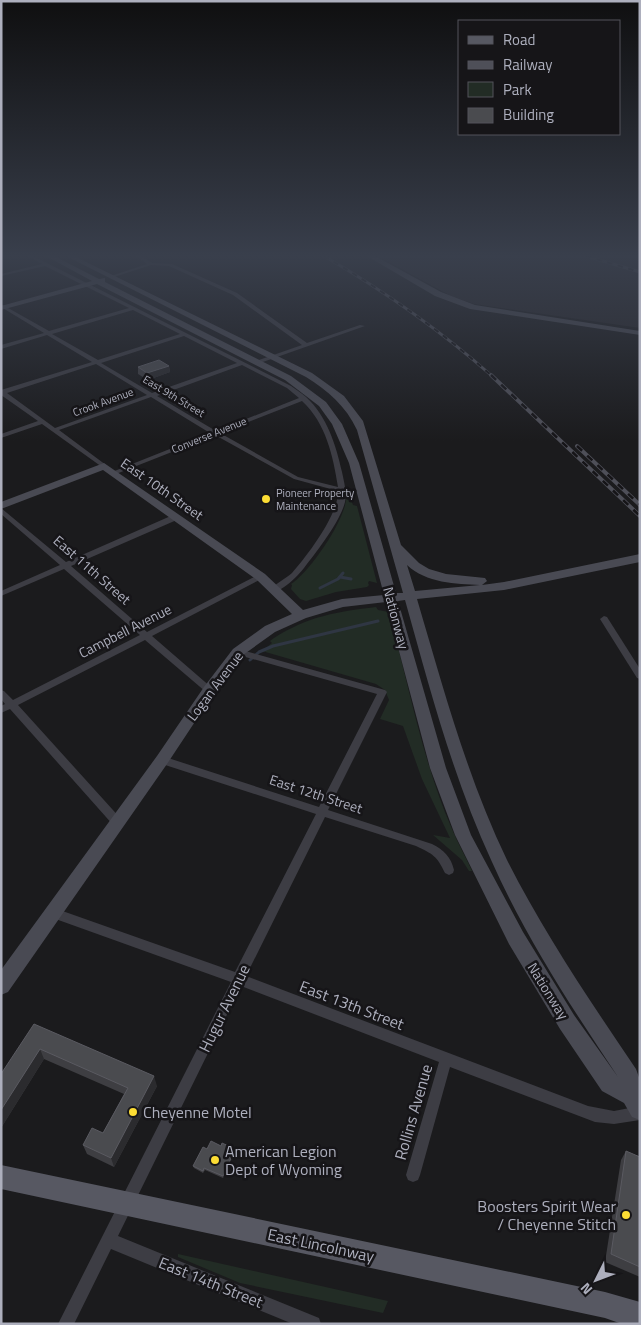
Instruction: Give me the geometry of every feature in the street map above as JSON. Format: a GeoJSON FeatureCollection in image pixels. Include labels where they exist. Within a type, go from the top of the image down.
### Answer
{"type":"FeatureCollection","features":[{"type":"Feature","properties":{"kind":"main road","name":"Nationway"},"geometry":{"type":"LineString","coordinates":[[165,318],[258,362],[309,390],[333,415],[345,437],[354,463],[438,768],[455,816],[471,852],[516,938],[567,1022],[609,1084],[637,1106]]}},
{"type":"Feature","properties":{"kind":"main road","name":"Nationway"},"geometry":{"type":"LineString","coordinates":[[195,318],[273,356],[327,386],[351,409],[362,430],[457,757],[484,827],[517,894],[559,968],[595,1027],[629,1076],[637,1106]]}},
{"type":"Feature","properties":{"kind":"main road"},"geometry":{"type":"LineString","coordinates":[[543,318],[640,333]]}},
{"type":"Feature","properties":{"kind":"main road","name":"Converse Avenue"},"geometry":{"type":"LineString","coordinates":[[1,508],[109,469]]}},
{"type":"Feature","properties":{"kind":"main road"},"geometry":{"type":"LineString","coordinates":[[391,535],[405,558],[430,575],[461,581],[519,583]]}},
{"type":"Feature","properties":{"kind":"main road","name":"Logan Avenue"},"geometry":{"type":"LineString","coordinates":[[1,986],[118,823],[209,690],[238,652],[250,642],[270,629],[301,616],[342,603],[475,590],[639,559]]}},
{"type":"Feature","properties":{"kind":"main road","name":"East 10th Street"},"geometry":{"type":"LineString","coordinates":[[261,577],[301,616]]}},
{"type":"Feature","properties":{"kind":"main road","name":"East Lincolnway"},"geometry":{"type":"LineString","coordinates":[[1,1177],[605,1305],[640,1316]]}},
{"type":"Feature","properties":{"kind":"street","name":"East 9th Street"},"geometry":{"type":"LineString","coordinates":[[23,318],[216,433],[296,478],[342,490]]}},
{"type":"Feature","properties":{"kind":"street"},"geometry":{"type":"LineString","coordinates":[[1,347],[101,318]]}},
{"type":"Feature","properties":{"kind":"street"},"geometry":{"type":"LineString","coordinates":[[153,318],[289,387],[304,398],[317,412],[330,433],[342,490],[341,503],[336,516],[293,576],[274,590]]}},
{"type":"Feature","properties":{"kind":"street"},"geometry":{"type":"LineString","coordinates":[[268,318],[306,345]]}},
{"type":"Feature","properties":{"kind":"street"},"geometry":{"type":"LineString","coordinates":[[258,362],[362,326]]}},
{"type":"Feature","properties":{"kind":"street"},"geometry":{"type":"LineString","coordinates":[[2,393],[185,334]]}},
{"type":"Feature","properties":{"kind":"street","name":"Crook Avenue"},"geometry":{"type":"LineString","coordinates":[[54,430],[243,363]]}},
{"type":"Feature","properties":{"kind":"street","name":"East 10th Street"},"geometry":{"type":"LineString","coordinates":[[2,393],[261,577]]}},
{"type":"Feature","properties":{"kind":"street","name":"Converse Avenue"},"geometry":{"type":"LineString","coordinates":[[109,469],[216,433],[304,398]]}},
{"type":"Feature","properties":{"kind":"street"},"geometry":{"type":"LineString","coordinates":[[1,436],[42,422]]}},
{"type":"Feature","properties":{"kind":"street","name":"East 11th Street"},"geometry":{"type":"LineString","coordinates":[[1,508],[209,690]]}},
{"type":"Feature","properties":{"kind":"street"},"geometry":{"type":"LineString","coordinates":[[1,594],[176,517]]}},
{"type":"Feature","properties":{"kind":"street","name":"Campbell Avenue"},"geometry":{"type":"LineString","coordinates":[[1,710],[261,577]]}},
{"type":"Feature","properties":{"kind":"street"},"geometry":{"type":"LineString","coordinates":[[604,619],[640,676]]}},
{"type":"Feature","properties":{"kind":"street","name":"Hugur Avenue"},"geometry":{"type":"LineString","coordinates":[[66,1324],[382,692],[238,652]]}},
{"type":"Feature","properties":{"kind":"street"},"geometry":{"type":"LineString","coordinates":[[1,693],[118,823]]}},
{"type":"Feature","properties":{"kind":"street","name":"East 12th Street"},"geometry":{"type":"LineString","coordinates":[[162,760],[323,810],[434,849],[449,866],[449,870]]}},
{"type":"Feature","properties":{"kind":"street","name":"East 13th Street"},"geometry":{"type":"LineString","coordinates":[[54,913],[599,1116],[609,1119],[623,1118],[637,1106]]}},
{"type":"Feature","properties":{"kind":"street","name":"Rollins Avenue"},"geometry":{"type":"LineString","coordinates":[[413,1175],[446,1058]]}},
{"type":"Feature","properties":{"kind":"street","name":"East 14th Street"},"geometry":{"type":"LineString","coordinates":[[108,1240],[313,1324]]}},
{"type":"Feature","properties":{"kind":"shaded area"},"geometry":{"type":"Polygon","coordinates":[[[570,318],[640,318],[640,328],[570,318]]]}},
{"type":"Feature","properties":{"kind":"green space"},"geometry":{"type":"Polygon","coordinates":[[[346,499],[351,500],[353,505],[357,506],[377,583],[369,581],[367,587],[336,592],[306,601],[300,599],[291,589],[291,584],[307,570],[333,533],[344,509],[346,499]]]}},
{"type":"Feature","properties":{"kind":"green space"},"geometry":{"type":"Polygon","coordinates":[[[376,607],[378,610],[389,612],[424,750],[442,804],[472,871],[469,871],[462,860],[433,835],[450,838],[422,779],[403,726],[380,719],[389,700],[385,690],[376,684],[262,651],[272,643],[270,641],[274,638],[311,620],[335,613],[376,607]]]}},
{"type":"Feature","properties":{"kind":"green space"},"geometry":{"type":"Polygon","coordinates":[[[178,1254],[388,1301],[383,1313],[240,1283],[178,1257],[178,1254]]]}},
{"type":"Feature","properties":{"kind":"building"},"geometry":{"type":"Polygon","coordinates":[[[159,360],[169,366],[147,373],[138,367],[159,360]]]}},
{"type":"Feature","properties":{"kind":"building"},"geometry":{"type":"Polygon","coordinates":[[[34,1024],[154,1076],[111,1158],[83,1145],[92,1128],[103,1133],[128,1088],[40,1049],[1,1110],[1,1074],[34,1024]]]}},
{"type":"Feature","properties":{"kind":"building","name":"American Legion Dept of Wyoming"},"geometry":{"type":"Polygon","coordinates":[[[211,1141],[221,1146],[222,1143],[235,1149],[223,1176],[204,1168],[203,1171],[193,1166],[203,1147],[207,1149],[211,1141]]]}},
{"type":"Feature","properties":{"kind":"building","name":"Boosters Spirit Wear / Cheyenne Stitch"},"geometry":{"type":"Polygon","coordinates":[[[626,1151],[640,1157],[640,1267],[611,1254],[626,1151]]]}},
{"type":"Feature","properties":{"kind":"waterway"},"geometry":{"type":"LineString","coordinates":[[320,588],[338,579],[343,573]]}},
{"type":"Feature","properties":{"kind":"waterway"},"geometry":{"type":"LineString","coordinates":[[340,577],[351,579]]}},
{"type":"Feature","properties":{"kind":"waterway"},"geometry":{"type":"LineString","coordinates":[[250,660],[259,652],[273,646],[378,621]]}},
{"type":"Feature","properties":{"kind":"railway"},"geometry":{"type":"LineString","coordinates":[[419,318],[492,376]]}},
{"type":"Feature","properties":{"kind":"railway"},"geometry":{"type":"LineString","coordinates":[[491,375],[640,516]]}},
{"type":"Feature","properties":{"kind":"railway"},"geometry":{"type":"LineString","coordinates":[[577,446],[640,505]]}},
{"type":"Feature","properties":{"kind":"place","name":"Pioneer Property Maintenance"},"geometry":{"type":"Point","coordinates":[266,499]}},
{"type":"Feature","properties":{"kind":"place","name":"Cheyenne Motel"},"geometry":{"type":"Point","coordinates":[133,1112]}},
{"type":"Feature","properties":{"kind":"place","name":"American Legion Dept of Wyoming"},"geometry":{"type":"Point","coordinates":[215,1160]}},
{"type":"Feature","properties":{"kind":"place","name":"Boosters Spirit Wear / Cheyenne Stitch"},"geometry":{"type":"Point","coordinates":[626,1215]}}]}
